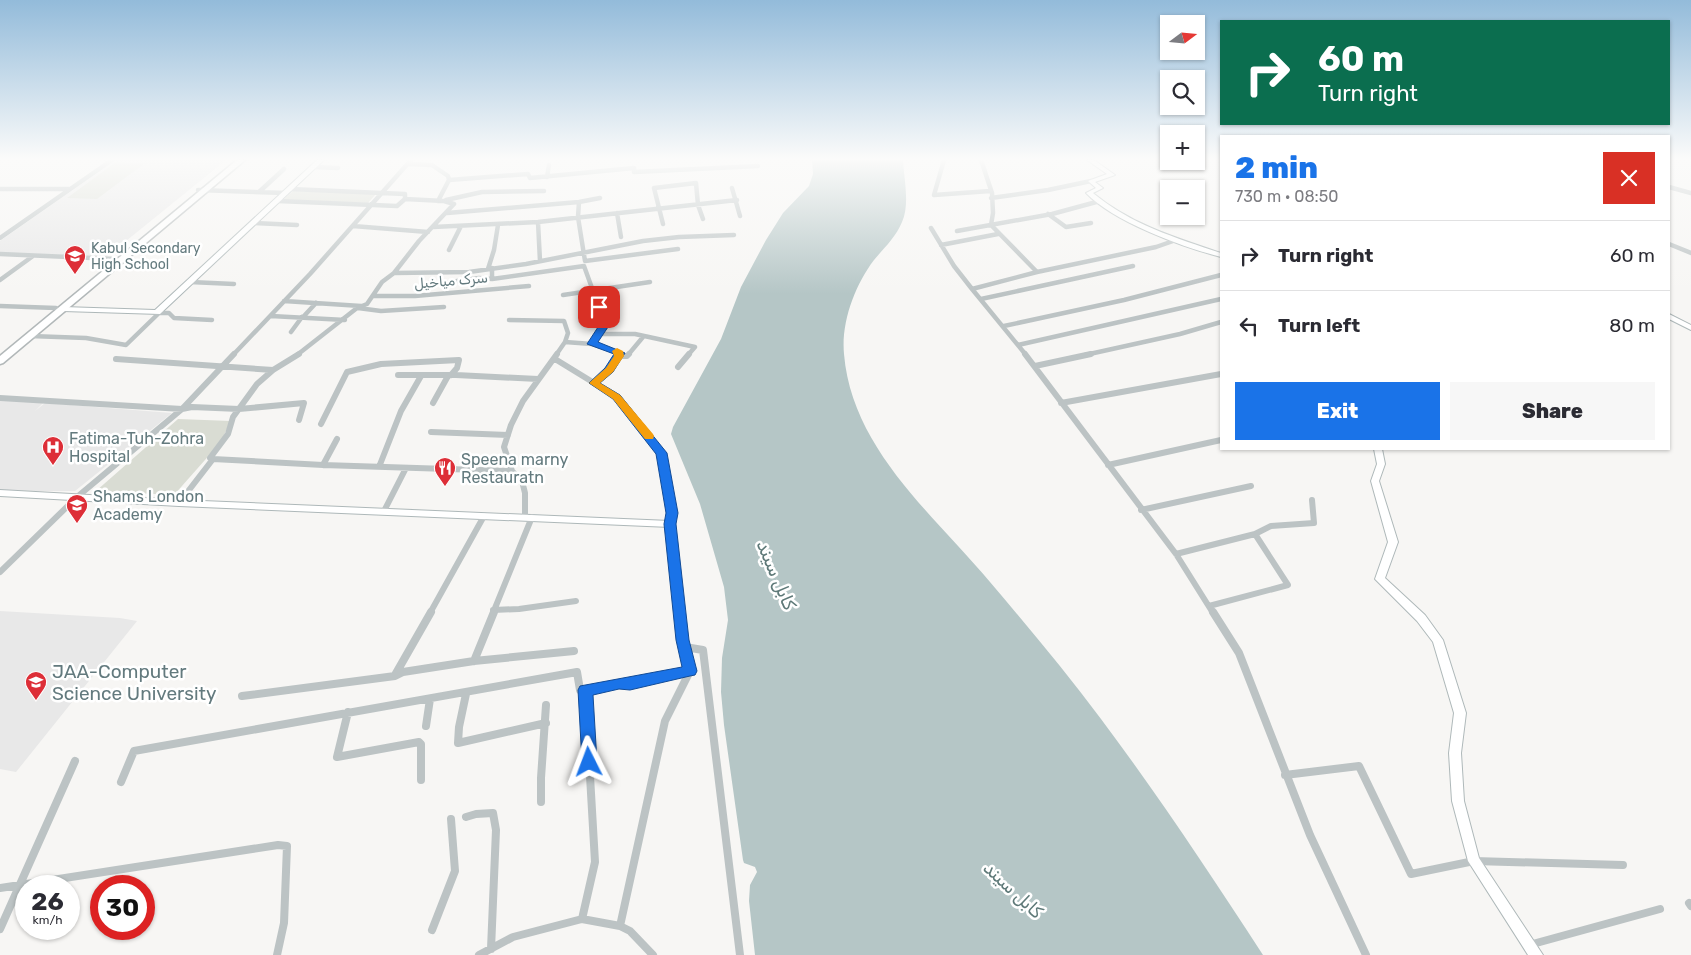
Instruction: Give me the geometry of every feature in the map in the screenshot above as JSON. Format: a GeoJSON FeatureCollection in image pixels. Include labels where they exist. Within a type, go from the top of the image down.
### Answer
{"type":"FeatureCollection","features":[{"type":"Feature","properties":{"kind":"highway"},"geometry":{"type":"LineString","coordinates":[[0,361],[115,259],[184,205]]}},
{"type":"Feature","properties":{"kind":"highway"},"geometry":{"type":"LineString","coordinates":[[0,354],[60,308],[184,205]]}},
{"type":"Feature","properties":{"kind":"street"},"geometry":{"type":"LineString","coordinates":[[0,238],[48,205]]}},
{"type":"Feature","properties":{"kind":"street"},"geometry":{"type":"LineString","coordinates":[[30,336],[86,338],[126,345],[160,310],[274,205]]}},
{"type":"Feature","properties":{"kind":"street"},"geometry":{"type":"LineString","coordinates":[[0,572],[77,497],[182,409],[271,316],[372,205]]}},
{"type":"Feature","properties":{"kind":"street"},"geometry":{"type":"LineString","coordinates":[[379,205],[400,205]]}},
{"type":"Feature","properties":{"kind":"street"},"geometry":{"type":"LineString","coordinates":[[213,459],[210,458],[228,434],[233,417],[258,384],[273,370],[308,348],[359,307],[367,304],[382,282],[394,273],[454,205]]}},
{"type":"Feature","properties":{"kind":"street"},"geometry":{"type":"LineString","coordinates":[[447,213],[547,205]]}},
{"type":"Feature","properties":{"kind":"street"},"geometry":{"type":"LineString","coordinates":[[578,205],[578,217],[585,261],[678,249]]}},
{"type":"Feature","properties":{"kind":"street"},"geometry":{"type":"LineString","coordinates":[[657,205],[663,224]]}},
{"type":"Feature","properties":{"kind":"street"},"geometry":{"type":"LineString","coordinates":[[698,205],[703,219]]}},
{"type":"Feature","properties":{"kind":"street"},"geometry":{"type":"LineString","coordinates":[[433,227],[538,222],[701,205]]}},
{"type":"Feature","properties":{"kind":"street"},"geometry":{"type":"LineString","coordinates":[[738,205],[740,216]]}},
{"type":"Feature","properties":{"kind":"street"},"geometry":{"type":"LineString","coordinates":[[991,224],[994,214],[993,205]]}},
{"type":"Feature","properties":{"kind":"street"},"geometry":{"type":"LineString","coordinates":[[957,231],[1089,205]]}},
{"type":"Feature","properties":{"kind":"street"},"geometry":{"type":"LineString","coordinates":[[1104,205],[1144,228],[1220,255]]}},
{"type":"Feature","properties":{"kind":"street"},"geometry":{"type":"LineString","coordinates":[[618,213],[621,237]]}},
{"type":"Feature","properties":{"kind":"street"},"geometry":{"type":"LineString","coordinates":[[1048,214],[1066,227],[1092,223]]}},
{"type":"Feature","properties":{"kind":"street"},"geometry":{"type":"LineString","coordinates":[[538,222],[540,261]]}},
{"type":"Feature","properties":{"kind":"street"},"geometry":{"type":"LineString","coordinates":[[254,223],[297,225]]}},
{"type":"Feature","properties":{"kind":"street"},"geometry":{"type":"LineString","coordinates":[[991,224],[998,234],[1037,272]]}},
{"type":"Feature","properties":{"kind":"street"},"geometry":{"type":"LineString","coordinates":[[492,278],[490,269],[498,225]]}},
{"type":"Feature","properties":{"kind":"street"},"geometry":{"type":"LineString","coordinates":[[353,226],[428,232]]}},
{"type":"Feature","properties":{"kind":"street"},"geometry":{"type":"LineString","coordinates":[[449,250],[461,226]]}},
{"type":"Feature","properties":{"kind":"street"},"geometry":{"type":"LineString","coordinates":[[931,228],[954,266],[1035,366],[1141,510],[1176,554],[1239,653],[1310,835],[1366,955]]}},
{"type":"Feature","properties":{"kind":"street"},"geometry":{"type":"LineString","coordinates":[[941,245],[998,234]]}},
{"type":"Feature","properties":{"kind":"street"},"geometry":{"type":"LineString","coordinates":[[394,273],[450,273],[490,269],[642,241],[680,237],[734,235]]}},
{"type":"Feature","properties":{"kind":"street"},"geometry":{"type":"LineString","coordinates":[[340,240],[348,240]]}},
{"type":"Feature","properties":{"kind":"street"},"geometry":{"type":"LineString","coordinates":[[972,289],[1176,240]]}},
{"type":"Feature","properties":{"kind":"street"},"geometry":{"type":"LineString","coordinates":[[1670,244],[1691,253]]}},
{"type":"Feature","properties":{"kind":"street"},"geometry":{"type":"LineString","coordinates":[[0,254],[115,259]]}},
{"type":"Feature","properties":{"kind":"street"},"geometry":{"type":"LineString","coordinates":[[0,280],[33,256]]}},
{"type":"Feature","properties":{"kind":"street"},"geometry":{"type":"LineString","coordinates":[[443,283],[584,266],[605,324],[592,344]]}},
{"type":"Feature","properties":{"kind":"street"},"geometry":{"type":"LineString","coordinates":[[981,298],[1133,266]]}},
{"type":"Feature","properties":{"kind":"street"},"geometry":{"type":"LineString","coordinates":[[1004,326],[1124,300],[1220,276]]}},
{"type":"Feature","properties":{"kind":"street"},"geometry":{"type":"LineString","coordinates":[[190,282],[234,284]]}},
{"type":"Feature","properties":{"kind":"street"},"geometry":{"type":"LineString","coordinates":[[563,295],[650,282]]}},
{"type":"Feature","properties":{"kind":"street","name":"سرک میاخیل"},"geometry":{"type":"LineString","coordinates":[[374,296],[415,296],[528,286]]}},
{"type":"Feature","properties":{"kind":"street"},"geometry":{"type":"LineString","coordinates":[[1018,345],[1220,299]]}},
{"type":"Feature","properties":{"kind":"street"},"geometry":{"type":"LineString","coordinates":[[284,301],[359,307],[381,311],[444,307]]}},
{"type":"Feature","properties":{"kind":"street"},"geometry":{"type":"LineString","coordinates":[[291,332],[316,303]]}},
{"type":"Feature","properties":{"kind":"street"},"geometry":{"type":"LineString","coordinates":[[0,306],[169,313],[174,318],[212,320]]}},
{"type":"Feature","properties":{"kind":"street"},"geometry":{"type":"LineString","coordinates":[[271,316],[345,320]]}},
{"type":"Feature","properties":{"kind":"street"},"geometry":{"type":"LineString","coordinates":[[1670,317],[1691,328]]}},
{"type":"Feature","properties":{"kind":"street"},"geometry":{"type":"LineString","coordinates":[[474,661],[529,517],[522,481],[512,471],[504,448],[523,401],[555,359],[568,333],[564,321],[509,320]]}},
{"type":"Feature","properties":{"kind":"street"},"geometry":{"type":"LineString","coordinates":[[1035,366],[1180,334],[1220,322]]}},
{"type":"Feature","properties":{"kind":"street"},"geometry":{"type":"LineString","coordinates":[[598,334],[635,334],[695,347],[678,367]]}},
{"type":"Feature","properties":{"kind":"street"},"geometry":{"type":"LineString","coordinates":[[619,356],[627,356],[643,337]]}},
{"type":"Feature","properties":{"kind":"street"},"geometry":{"type":"LineString","coordinates":[[565,342],[592,344],[613,349],[620,353],[619,356]]}},
{"type":"Feature","properties":{"kind":"street"},"geometry":{"type":"LineString","coordinates":[[594,383],[609,370],[619,356]]}},
{"type":"Feature","properties":{"kind":"street"},"geometry":{"type":"LineString","coordinates":[[116,359],[273,370]]}},
{"type":"Feature","properties":{"kind":"street"},"geometry":{"type":"LineString","coordinates":[[555,359],[617,397],[662,453],[672,513],[670,524],[683,640],[690,671],[665,721],[620,926]]}},
{"type":"Feature","properties":{"kind":"street"},"geometry":{"type":"LineString","coordinates":[[321,424],[347,372],[356,368],[412,362],[459,360],[457,368],[434,403]]}},
{"type":"Feature","properties":{"kind":"street"},"geometry":{"type":"LineString","coordinates":[[1061,403],[1220,374]]}},
{"type":"Feature","properties":{"kind":"street"},"geometry":{"type":"LineString","coordinates":[[398,375],[538,380]]}},
{"type":"Feature","properties":{"kind":"street"},"geometry":{"type":"LineString","coordinates":[[379,467],[401,410],[421,376]]}},
{"type":"Feature","properties":{"kind":"street"},"geometry":{"type":"LineString","coordinates":[[0,398],[182,409],[192,407],[239,408],[304,403],[299,420]]}},
{"type":"Feature","properties":{"kind":"street"},"geometry":{"type":"LineString","coordinates":[[431,432],[508,435]]}},
{"type":"Feature","properties":{"kind":"street"},"geometry":{"type":"LineString","coordinates":[[323,465],[337,439]]}},
{"type":"Feature","properties":{"kind":"street"},"geometry":{"type":"LineString","coordinates":[[1108,465],[1220,440]]}},
{"type":"Feature","properties":{"kind":"street"},"geometry":{"type":"LineString","coordinates":[[1378,450],[1381,464],[1375,481],[1394,542],[1380,579],[1421,618],[1438,640],[1460,713],[1455,753],[1458,801],[1474,861],[1536,955]]}},
{"type":"Feature","properties":{"kind":"street"},"geometry":{"type":"LineString","coordinates":[[213,459],[323,465],[512,471]]}},
{"type":"Feature","properties":{"kind":"street"},"geometry":{"type":"LineString","coordinates":[[179,503],[213,459]]}},
{"type":"Feature","properties":{"kind":"street"},"geometry":{"type":"LineString","coordinates":[[384,511],[406,468]]}},
{"type":"Feature","properties":{"kind":"street"},"geometry":{"type":"LineString","coordinates":[[1141,510],[1251,486]]}},
{"type":"Feature","properties":{"kind":"street"},"geometry":{"type":"LineString","coordinates":[[0,493],[179,503],[670,524]]}},
{"type":"Feature","properties":{"kind":"street"},"geometry":{"type":"LineString","coordinates":[[1176,554],[1255,534],[1271,526],[1314,523],[1312,500]]}},
{"type":"Feature","properties":{"kind":"street"},"geometry":{"type":"LineString","coordinates":[[395,676],[484,516]]}},
{"type":"Feature","properties":{"kind":"street"},"geometry":{"type":"LineString","coordinates":[[1209,606],[1288,585],[1255,534]]}},
{"type":"Feature","properties":{"kind":"street"},"geometry":{"type":"LineString","coordinates":[[492,610],[519,609],[576,601]]}},
{"type":"Feature","properties":{"kind":"street"},"geometry":{"type":"LineString","coordinates":[[686,647],[703,650],[740,955]]}},
{"type":"Feature","properties":{"kind":"street"},"geometry":{"type":"LineString","coordinates":[[242,696],[395,676],[403,672],[474,661],[574,651]]}},
{"type":"Feature","properties":{"kind":"street"},"geometry":{"type":"LineString","coordinates":[[121,782],[134,750],[348,712],[466,694],[578,672],[580,690],[585,690],[619,683],[630,684],[690,671]]}},
{"type":"Feature","properties":{"kind":"street"},"geometry":{"type":"LineString","coordinates":[[582,920],[595,862],[585,690]]}},
{"type":"Feature","properties":{"kind":"street"},"geometry":{"type":"LineString","coordinates":[[466,694],[459,727],[458,744],[546,724]]}},
{"type":"Feature","properties":{"kind":"street"},"geometry":{"type":"LineString","coordinates":[[426,726],[430,699]]}},
{"type":"Feature","properties":{"kind":"street"},"geometry":{"type":"LineString","coordinates":[[541,802],[540,771],[546,724],[546,705]]}},
{"type":"Feature","properties":{"kind":"street"},"geometry":{"type":"LineString","coordinates":[[348,712],[337,757],[420,742],[421,780]]}},
{"type":"Feature","properties":{"kind":"street"},"geometry":{"type":"LineString","coordinates":[[23,875],[75,761]]}},
{"type":"Feature","properties":{"kind":"street"},"geometry":{"type":"LineString","coordinates":[[1285,775],[1358,766],[1408,872],[1411,874],[1474,861],[1623,865]]}},
{"type":"Feature","properties":{"kind":"street"},"geometry":{"type":"LineString","coordinates":[[466,817],[476,814],[493,813],[496,830],[491,949]]}},
{"type":"Feature","properties":{"kind":"street"},"geometry":{"type":"LineString","coordinates":[[432,930],[455,870],[451,819]]}},
{"type":"Feature","properties":{"kind":"street"},"geometry":{"type":"LineString","coordinates":[[79,875],[278,845],[286,846],[288,856],[284,923],[277,955]]}},
{"type":"Feature","properties":{"kind":"street"},"geometry":{"type":"LineString","coordinates":[[0,888],[15,885]]}},
{"type":"Feature","properties":{"kind":"street"},"geometry":{"type":"LineString","coordinates":[[0,929],[15,893]]}},
{"type":"Feature","properties":{"kind":"street"},"geometry":{"type":"LineString","coordinates":[[1529,945],[1660,909]]}},
{"type":"Feature","properties":{"kind":"street"},"geometry":{"type":"LineString","coordinates":[[479,955],[513,937],[582,920],[620,926],[630,931],[654,955]]}},
{"type":"Feature","properties":{"kind":"shaded area"},"geometry":{"type":"Polygon","coordinates":[[[52,205],[171,205],[105,258],[0,253],[0,241],[52,205]]]}},
{"type":"Feature","properties":{"kind":"shaded area","name":"Fatima-Tuh-Zohra Hospital"},"geometry":{"type":"Polygon","coordinates":[[[0,399],[44,402],[35,411],[45,403],[172,413],[75,491],[0,491],[0,399]]]}},
{"type":"Feature","properties":{"kind":"shaded area"},"geometry":{"type":"Polygon","coordinates":[[[178,419],[231,421],[220,443],[174,495],[96,491],[178,419]]]}},
{"type":"Feature","properties":{"kind":"shaded area","name":"JAA-Computer Science University"},"geometry":{"type":"Polygon","coordinates":[[[0,611],[120,618],[137,621],[16,772],[0,769],[0,611]]]}},
{"type":"Feature","properties":{"kind":"water","name":"کابل سيند"},"geometry":{"type":"Polygon","coordinates":[[[791,205],[906,205],[902,222],[890,242],[867,270],[855,292],[847,317],[844,354],[850,388],[862,420],[879,450],[899,478],[990,582],[1088,701],[1164,806],[1263,955],[755,955],[749,901],[750,885],[757,872],[755,867],[744,863],[743,860],[721,692],[722,658],[728,620],[724,587],[700,504],[671,434],[721,339],[741,287],[783,213],[791,205]]]}},
{"type":"Feature","properties":{"kind":"slow traffic"},"geometry":{"type":"LineString","coordinates":[[617,351],[620,353],[619,356],[609,370],[594,383],[617,397],[649,436]]}},
{"type":"Feature","properties":{"kind":"place","name":"Kabul Secondary High School"},"geometry":{"type":"Point","coordinates":[75,275]}},
{"type":"Feature","properties":{"kind":"place","name":"Fatima-Tuh-Zohra Hospital"},"geometry":{"type":"Point","coordinates":[53,466]}},
{"type":"Feature","properties":{"kind":"place","name":"Speena marny Restauratn"},"geometry":{"type":"Point","coordinates":[445,487]}},
{"type":"Feature","properties":{"kind":"place","name":"Shams London Academy"},"geometry":{"type":"Point","coordinates":[77,524]}},
{"type":"Feature","properties":{"kind":"place","name":"JAA-Computer Science University"},"geometry":{"type":"Point","coordinates":[36,701]}},
{"type":"Feature","properties":{"kind":"route"},"geometry":{"type":"LineString","coordinates":[[589,762],[585,690],[619,683],[630,684],[690,671],[683,640],[670,524],[672,513],[662,453],[617,397],[594,383],[609,370],[620,353],[613,349],[592,344],[605,324],[599,307]]}}]}
